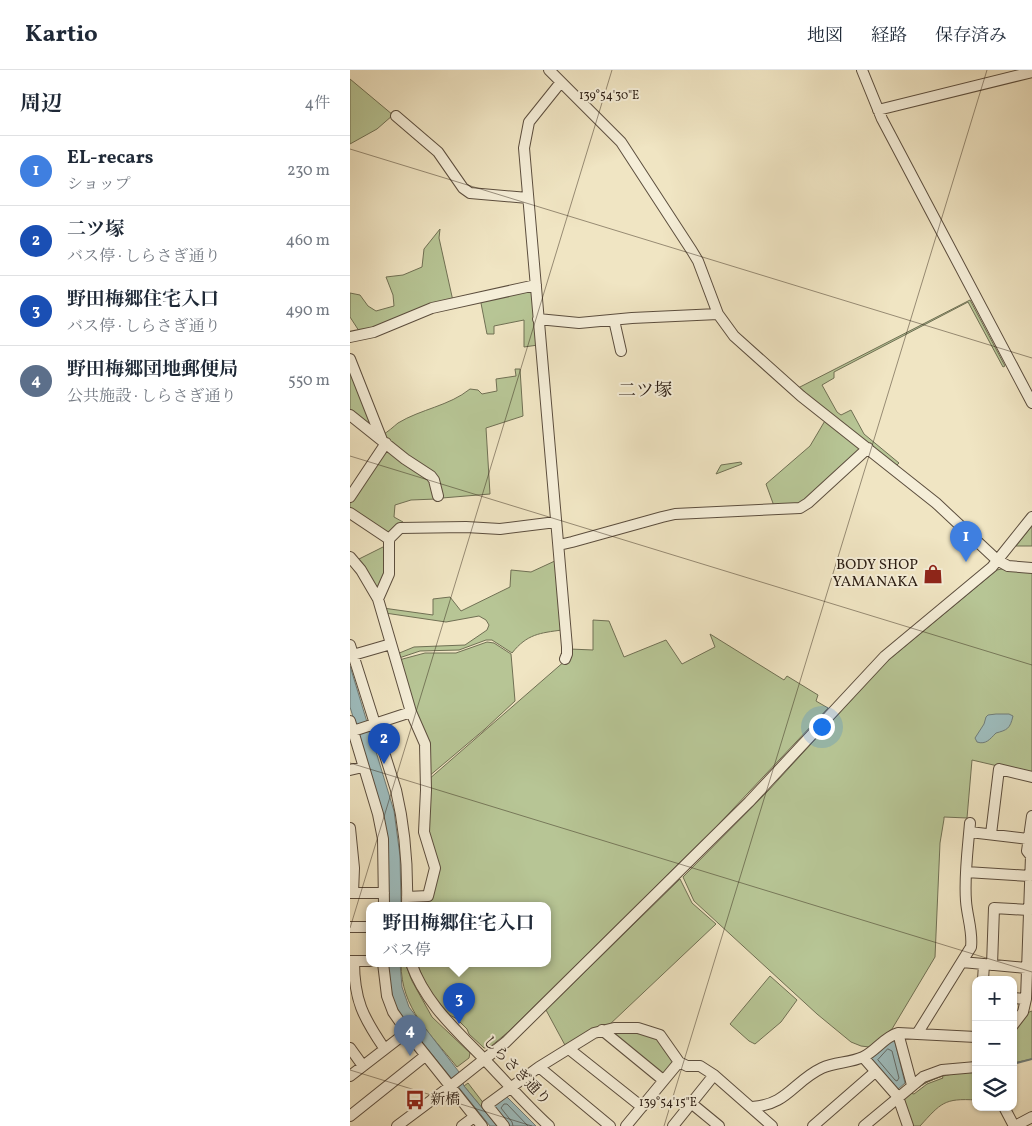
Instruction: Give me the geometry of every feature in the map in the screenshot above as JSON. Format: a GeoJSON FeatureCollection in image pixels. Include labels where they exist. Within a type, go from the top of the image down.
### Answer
{"type":"FeatureCollection","features":[{"type":"Feature","properties":{"kind":"street"},"geometry":{"type":"LineString","coordinates":[[549,70],[626,150],[692,250],[718,314],[734,336],[793,389],[936,503],[998,560],[1008,566],[1032,568]]}},
{"type":"Feature","properties":{"kind":"street"},"geometry":{"type":"LineString","coordinates":[[862,70],[878,110],[1032,403]]}},
{"type":"Feature","properties":{"kind":"street"},"geometry":{"type":"LineString","coordinates":[[878,110],[1010,74],[1032,72]]}},
{"type":"Feature","properties":{"kind":"street"},"geometry":{"type":"LineString","coordinates":[[561,82],[529,122],[524,148],[559,544],[567,647],[567,654],[564,659]]}},
{"type":"Feature","properties":{"kind":"street"},"geometry":{"type":"LineString","coordinates":[[396,116],[438,152],[463,188],[470,193],[528,198]]}},
{"type":"Feature","properties":{"kind":"street"},"geometry":{"type":"LineString","coordinates":[[350,337],[374,332],[432,308],[536,285]]}},
{"type":"Feature","properties":{"kind":"street"},"geometry":{"type":"LineString","coordinates":[[538,319],[579,323],[718,314]]}},
{"type":"Feature","properties":{"kind":"street"},"geometry":{"type":"LineString","coordinates":[[614,320],[621,351]]}},
{"type":"Feature","properties":{"kind":"street"},"geometry":{"type":"LineString","coordinates":[[350,359],[384,442]]}},
{"type":"Feature","properties":{"kind":"street"},"geometry":{"type":"LineString","coordinates":[[350,415],[405,459],[431,476],[434,480],[438,496]]}},
{"type":"Feature","properties":{"kind":"street"},"geometry":{"type":"LineString","coordinates":[[350,497],[384,442]]}},
{"type":"Feature","properties":{"kind":"street"},"geometry":{"type":"LineString","coordinates":[[559,544],[662,516],[800,508],[808,504],[868,448]]}},
{"type":"Feature","properties":{"kind":"street"},"geometry":{"type":"LineString","coordinates":[[350,514],[389,539]]}},
{"type":"Feature","properties":{"kind":"street"},"geometry":{"type":"LineString","coordinates":[[397,1126],[485,1059],[520,1028],[749,802],[885,656],[970,586],[998,560],[1032,517]]}},
{"type":"Feature","properties":{"kind":"street"},"geometry":{"type":"LineString","coordinates":[[378,599],[389,574],[389,539],[400,528],[466,527],[500,529],[556,522]]}},
{"type":"Feature","properties":{"kind":"street"},"geometry":{"type":"LineString","coordinates":[[350,557],[361,570],[378,599],[411,712],[425,744],[424,832],[435,868],[428,896],[407,901],[407,854],[402,813],[373,724],[352,650],[391,644]]}},
{"type":"Feature","properties":{"kind":"street"},"geometry":{"type":"LineString","coordinates":[[384,902],[383,839],[374,796],[352,728],[373,724],[411,712]]}},
{"type":"Feature","properties":{"kind":"street"},"geometry":{"type":"LineString","coordinates":[[350,770],[364,766]]}},
{"type":"Feature","properties":{"kind":"street"},"geometry":{"type":"LineString","coordinates":[[991,834],[998,768],[1032,777]]}},
{"type":"Feature","properties":{"kind":"street"},"geometry":{"type":"LineString","coordinates":[[1016,1021],[1023,1012],[1026,999],[1031,856],[1027,851],[1032,816]]}},
{"type":"Feature","properties":{"kind":"street"},"geometry":{"type":"LineString","coordinates":[[917,1034],[970,951],[972,944],[966,901],[966,872],[970,827],[991,834],[1028,839]]}},
{"type":"Feature","properties":{"kind":"street"},"geometry":{"type":"LineString","coordinates":[[350,828],[354,868],[352,893],[384,893]]}},
{"type":"Feature","properties":{"kind":"street"},"geometry":{"type":"LineString","coordinates":[[966,872],[1030,876]]}},
{"type":"Feature","properties":{"kind":"street"},"geometry":{"type":"LineString","coordinates":[[984,976],[988,964],[994,908],[1029,910]]}},
{"type":"Feature","properties":{"kind":"street"},"geometry":{"type":"LineString","coordinates":[[350,927],[366,927]]}},
{"type":"Feature","properties":{"kind":"street"},"geometry":{"type":"LineString","coordinates":[[366,961],[352,961],[354,982],[358,1001],[368,1025],[384,1048]]}},
{"type":"Feature","properties":{"kind":"street"},"geometry":{"type":"LineString","coordinates":[[962,962],[1026,968]]}},
{"type":"Feature","properties":{"kind":"street"},"geometry":{"type":"LineString","coordinates":[[383,967],[387,996],[393,1012],[425,1056],[482,1126]]}},
{"type":"Feature","properties":{"kind":"street","name":"しらさぎ通り"},"geometry":{"type":"LineString","coordinates":[[412,967],[426,996],[437,1010],[549,1126]]}},
{"type":"Feature","properties":{"kind":"street"},"geometry":{"type":"LineString","coordinates":[[1017,998],[1026,999]]}},
{"type":"Feature","properties":{"kind":"street"},"geometry":{"type":"LineString","coordinates":[[504,1126],[487,1105],[539,1067],[594,1033],[614,1028],[638,1028],[660,1035],[679,1062],[686,1066],[700,1066],[714,1075],[772,1126]]}},
{"type":"Feature","properties":{"kind":"street"},"geometry":{"type":"LineString","coordinates":[[602,1030],[663,1080]]}},
{"type":"Feature","properties":{"kind":"street"},"geometry":{"type":"LineString","coordinates":[[350,1076],[407,1032]]}},
{"type":"Feature","properties":{"kind":"street"},"geometry":{"type":"LineString","coordinates":[[898,1033],[912,1085]]}},
{"type":"Feature","properties":{"kind":"street"},"geometry":{"type":"LineString","coordinates":[[752,1107],[773,1103],[824,1067],[864,1057],[890,1035],[898,1033],[972,1037]]}},
{"type":"Feature","properties":{"kind":"street"},"geometry":{"type":"LineString","coordinates":[[350,1048],[362,1066]]}},
{"type":"Feature","properties":{"kind":"street"},"geometry":{"type":"LineString","coordinates":[[569,1049],[642,1107]]}},
{"type":"Feature","properties":{"kind":"street"},"geometry":{"type":"LineString","coordinates":[[350,1116],[425,1056]]}},
{"type":"Feature","properties":{"kind":"street"},"geometry":{"type":"LineString","coordinates":[[864,1057],[898,1098],[908,1126]]}},
{"type":"Feature","properties":{"kind":"street"},"geometry":{"type":"LineString","coordinates":[[626,1126],[679,1062]]}},
{"type":"Feature","properties":{"kind":"street"},"geometry":{"type":"LineString","coordinates":[[539,1067],[610,1126]]}},
{"type":"Feature","properties":{"kind":"street"},"geometry":{"type":"LineString","coordinates":[[864,1126],[923,1077],[937,1072],[972,1068]]}},
{"type":"Feature","properties":{"kind":"street"},"geometry":{"type":"LineString","coordinates":[[813,1126],[875,1072]]}},
{"type":"Feature","properties":{"kind":"street"},"geometry":{"type":"LineString","coordinates":[[673,1126],[714,1075]]}},
{"type":"Feature","properties":{"kind":"street"},"geometry":{"type":"LineString","coordinates":[[691,1103],[719,1126]]}},
{"type":"Feature","properties":{"kind":"street"},"geometry":{"type":"LineString","coordinates":[[1006,1111],[1014,1126],[1032,1117]]}},
{"type":"Feature","properties":{"kind":"street"},"geometry":{"type":"LineString","coordinates":[[462,1126],[474,1116]]}},
{"type":"Feature","properties":{"kind":"green space"},"geometry":{"type":"Polygon","coordinates":[[[350,79],[393,115],[377,129],[350,144],[350,79]]]}},
{"type":"Feature","properties":{"kind":"green space"},"geometry":{"type":"Polygon","coordinates":[[[440,229],[439,238],[453,301],[361,334],[350,317],[350,293],[360,295],[368,306],[376,311],[394,306],[393,295],[386,277],[403,275],[422,267],[424,249],[440,229]]]}},
{"type":"Feature","properties":{"kind":"green space"},"geometry":{"type":"Polygon","coordinates":[[[533,287],[538,345],[524,347],[524,320],[494,326],[494,334],[487,334],[480,298],[533,287]]]}},
{"type":"Feature","properties":{"kind":"green space"},"geometry":{"type":"Polygon","coordinates":[[[970,300],[1005,366],[1003,367],[968,302],[834,372],[834,378],[822,385],[837,412],[841,415],[851,410],[864,434],[899,463],[896,466],[798,388],[970,300]]]}},
{"type":"Feature","properties":{"kind":"green space"},"geometry":{"type":"Polygon","coordinates":[[[350,362],[378,433],[350,411],[350,362]]]}},
{"type":"Feature","properties":{"kind":"green space"},"geometry":{"type":"Polygon","coordinates":[[[515,369],[520,369],[523,416],[486,428],[490,494],[442,498],[422,467],[382,435],[407,418],[453,400],[470,389],[478,390],[482,394],[497,391],[496,379],[516,376],[515,369]]]}},
{"type":"Feature","properties":{"kind":"green space"},"geometry":{"type":"Polygon","coordinates":[[[826,419],[862,447],[800,504],[774,506],[766,484],[810,446],[826,419]]]}},
{"type":"Feature","properties":{"kind":"green space"},"geometry":{"type":"Polygon","coordinates":[[[389,450],[430,478],[436,499],[411,500],[395,505],[394,517],[403,522],[388,534],[350,510],[350,502],[384,451],[389,450]]]}},
{"type":"Feature","properties":{"kind":"green space"},"geometry":{"type":"Polygon","coordinates":[[[741,462],[742,464],[716,474],[721,465],[741,462]]]}},
{"type":"Feature","properties":{"kind":"green space"},"geometry":{"type":"Polygon","coordinates":[[[1032,526],[1032,546],[1016,546],[1032,526]]]}},
{"type":"Feature","properties":{"kind":"green space"},"geometry":{"type":"Polygon","coordinates":[[[387,545],[386,572],[380,588],[376,588],[357,560],[387,545]]]}},
{"type":"Feature","properties":{"kind":"green space"},"geometry":{"type":"Polygon","coordinates":[[[557,560],[562,630],[547,632],[529,638],[512,653],[492,640],[486,640],[459,650],[420,651],[399,658],[397,654],[414,647],[465,645],[487,630],[489,625],[486,620],[479,616],[446,622],[385,613],[383,608],[433,615],[433,599],[450,597],[461,611],[510,587],[511,570],[531,572],[557,560]]]}},
{"type":"Feature","properties":{"kind":"green space"},"geometry":{"type":"Polygon","coordinates":[[[1006,568],[1032,570],[1032,774],[972,760],[967,818],[944,817],[940,843],[935,957],[892,1029],[869,1047],[861,1046],[851,1042],[817,1014],[694,901],[683,877],[768,791],[886,662],[997,570],[1006,568]]]}},
{"type":"Feature","properties":{"kind":"green space"},"geometry":{"type":"Polygon","coordinates":[[[593,620],[609,621],[624,657],[666,640],[682,664],[715,647],[710,634],[784,680],[787,676],[818,695],[816,701],[828,708],[717,826],[508,1032],[490,1047],[484,1048],[457,1019],[448,1014],[435,998],[419,967],[551,967],[551,902],[412,902],[412,900],[421,900],[437,873],[427,833],[428,780],[566,660],[570,649],[593,650],[593,620]]]}},
{"type":"Feature","properties":{"kind":"green space"},"geometry":{"type":"Polygon","coordinates":[[[487,642],[494,643],[511,654],[515,701],[428,777],[413,708],[399,660],[425,653],[456,653],[487,642]]]}},
{"type":"Feature","properties":{"kind":"green space"},"geometry":{"type":"Polygon","coordinates":[[[680,879],[692,903],[716,924],[608,1026],[566,1047],[546,1010],[680,879]]]}},
{"type":"Feature","properties":{"kind":"green space"},"geometry":{"type":"Polygon","coordinates":[[[401,967],[407,967],[432,1017],[470,1053],[469,1058],[457,1067],[419,1019],[406,994],[401,967]]]}},
{"type":"Feature","properties":{"kind":"green space"},"geometry":{"type":"Polygon","coordinates":[[[770,976],[797,1000],[781,1022],[755,1044],[730,1024],[770,976]]]}},
{"type":"Feature","properties":{"kind":"green space"},"geometry":{"type":"Polygon","coordinates":[[[1032,1011],[1032,1059],[1017,1062],[1017,1024],[1025,1014],[1032,1011]]]}},
{"type":"Feature","properties":{"kind":"green space"},"geometry":{"type":"Polygon","coordinates":[[[630,1031],[658,1037],[673,1061],[664,1075],[610,1032],[630,1031]]]}},
{"type":"Feature","properties":{"kind":"green space"},"geometry":{"type":"Polygon","coordinates":[[[972,1071],[972,1100],[950,1101],[933,1112],[920,1126],[911,1126],[902,1100],[910,1093],[914,1094],[927,1084],[943,1078],[942,1076],[972,1071]]]}},
{"type":"Feature","properties":{"kind":"green space"},"geometry":{"type":"Polygon","coordinates":[[[468,1083],[501,1126],[497,1126],[464,1086],[468,1083]]]}},
{"type":"Feature","properties":{"kind":"water"},"geometry":{"type":"Polygon","coordinates":[[[350,666],[394,811],[400,856],[401,902],[388,902],[374,785],[350,707],[350,666]]]}},
{"type":"Feature","properties":{"kind":"water"},"geometry":{"type":"Polygon","coordinates":[[[996,714],[1009,714],[1013,716],[1011,724],[1005,730],[996,733],[985,742],[977,742],[975,738],[986,717],[996,714]]]}},
{"type":"Feature","properties":{"kind":"water"},"geometry":{"type":"Polygon","coordinates":[[[388,967],[400,967],[402,987],[409,1007],[459,1072],[464,1086],[497,1126],[490,1126],[401,1016],[393,1000],[388,967]]]}},
{"type":"Feature","properties":{"kind":"water"},"geometry":{"type":"Polygon","coordinates":[[[894,1038],[905,1083],[897,1090],[871,1060],[871,1057],[894,1038]]]}},
{"type":"Feature","properties":{"kind":"water"},"geometry":{"type":"Polygon","coordinates":[[[506,1096],[536,1126],[510,1126],[493,1106],[506,1096]]]}},
{"type":"Feature","properties":{"kind":"waterway"},"geometry":{"type":"LineString","coordinates":[[1017,1063],[1032,1059]]}},
{"type":"Feature","properties":{"kind":"place","name":"EL-recars"},"geometry":{"type":"Point","coordinates":[966,562]}},
{"type":"Feature","properties":{"kind":"place","name":"BODY SHOP YAMANAKA"},"geometry":{"type":"Point","coordinates":[933,574]}},
{"type":"Feature","properties":{"kind":"place","name":"二ツ塚"},"geometry":{"type":"Point","coordinates":[384,764]}},
{"type":"Feature","properties":{"kind":"place","name":"野田梅郷住宅入口"},"geometry":{"type":"Point","coordinates":[459,1024]}},
{"type":"Feature","properties":{"kind":"place","name":"野田梅郷団地郵便局"},"geometry":{"type":"Point","coordinates":[410,1056]}},
{"type":"Feature","properties":{"kind":"place","name":"新橋"},"geometry":{"type":"Point","coordinates":[415,1100]}},
{"type":"Feature","properties":{"kind":"district","name":"二ツ塚"},"geometry":{"type":"Point","coordinates":[645,391]}}]}
